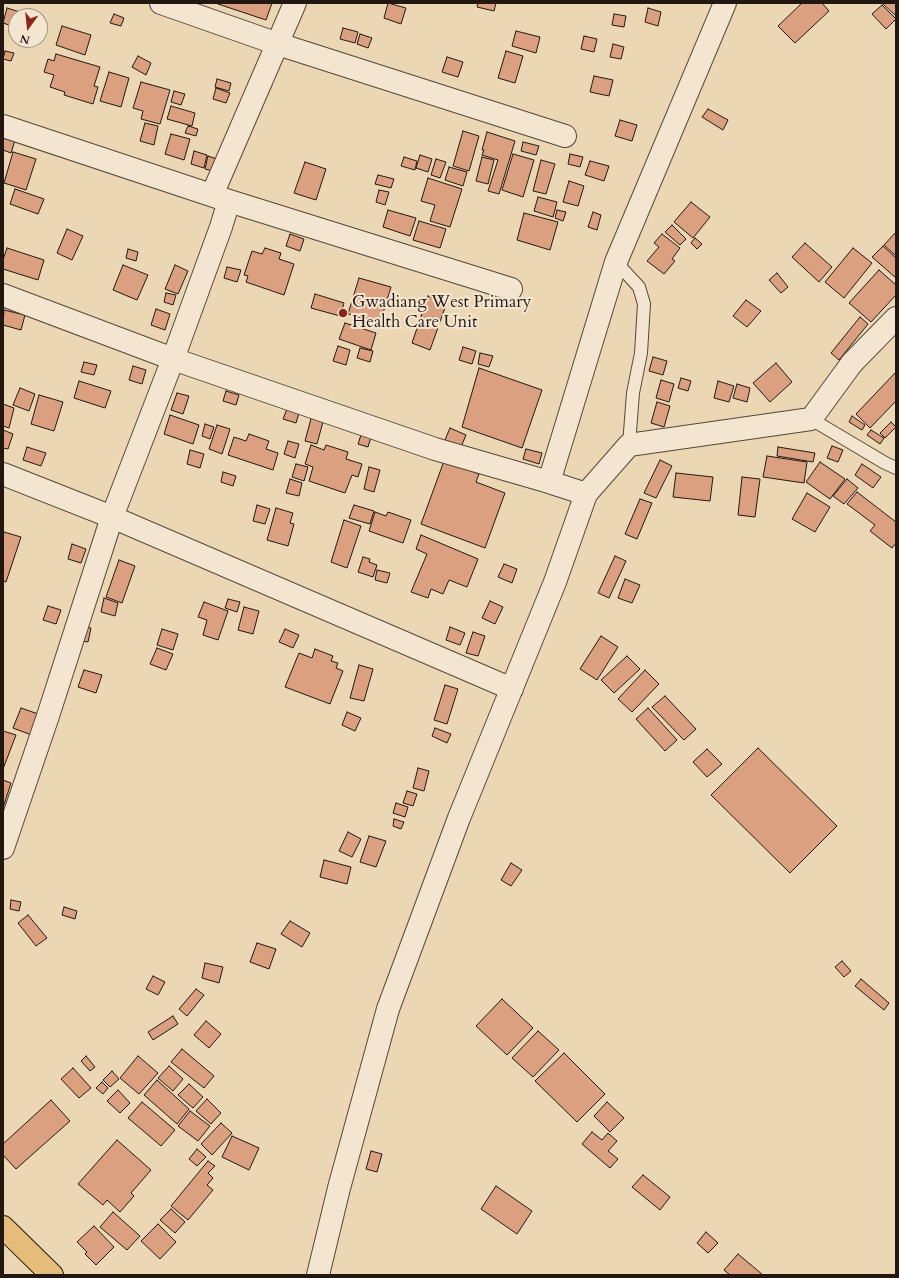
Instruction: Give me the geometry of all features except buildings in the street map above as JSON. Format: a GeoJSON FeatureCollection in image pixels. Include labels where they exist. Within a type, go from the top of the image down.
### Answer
{"type":"FeatureCollection","features":[{"type":"Feature","properties":{"kind":"main road"},"geometry":{"type":"LineString","coordinates":[[3,1228],[52,1275]]}},
{"type":"Feature","properties":{"kind":"street"},"geometry":{"type":"LineString","coordinates":[[161,3],[278,44],[565,136]]}},
{"type":"Feature","properties":{"kind":"street"},"geometry":{"type":"LineString","coordinates":[[3,848],[48,716],[112,517],[173,359],[221,227],[221,198],[278,44],[295,3]]}},
{"type":"Feature","properties":{"kind":"street"},"geometry":{"type":"LineString","coordinates":[[549,482],[616,262],[725,3]]}},
{"type":"Feature","properties":{"kind":"street"},"geometry":{"type":"LineString","coordinates":[[3,126],[221,198],[511,289]]}},
{"type":"Feature","properties":{"kind":"street"},"geometry":{"type":"LineString","coordinates":[[3,295],[173,359],[435,449],[586,494]]}},
{"type":"Feature","properties":{"kind":"street"},"geometry":{"type":"LineString","coordinates":[[318,1275],[339,1188],[388,1009],[459,818],[555,582],[586,494],[629,445],[811,419],[852,363],[896,318]]}},
{"type":"Feature","properties":{"kind":"street"},"geometry":{"type":"LineString","coordinates":[[3,474],[112,517],[512,689]]}},
{"type":"Feature","properties":{"kind":"lane"},"geometry":{"type":"LineString","coordinates":[[616,262],[639,287],[644,304],[641,353],[632,393],[629,445]]}},
{"type":"Feature","properties":{"kind":"lane"},"geometry":{"type":"LineString","coordinates":[[811,419],[896,468]]}},
{"type":"Feature","properties":{"kind":"place","name":"Gwadiang West Primary Health Care Unit"},"geometry":{"type":"Point","coordinates":[343,313]}}]}
